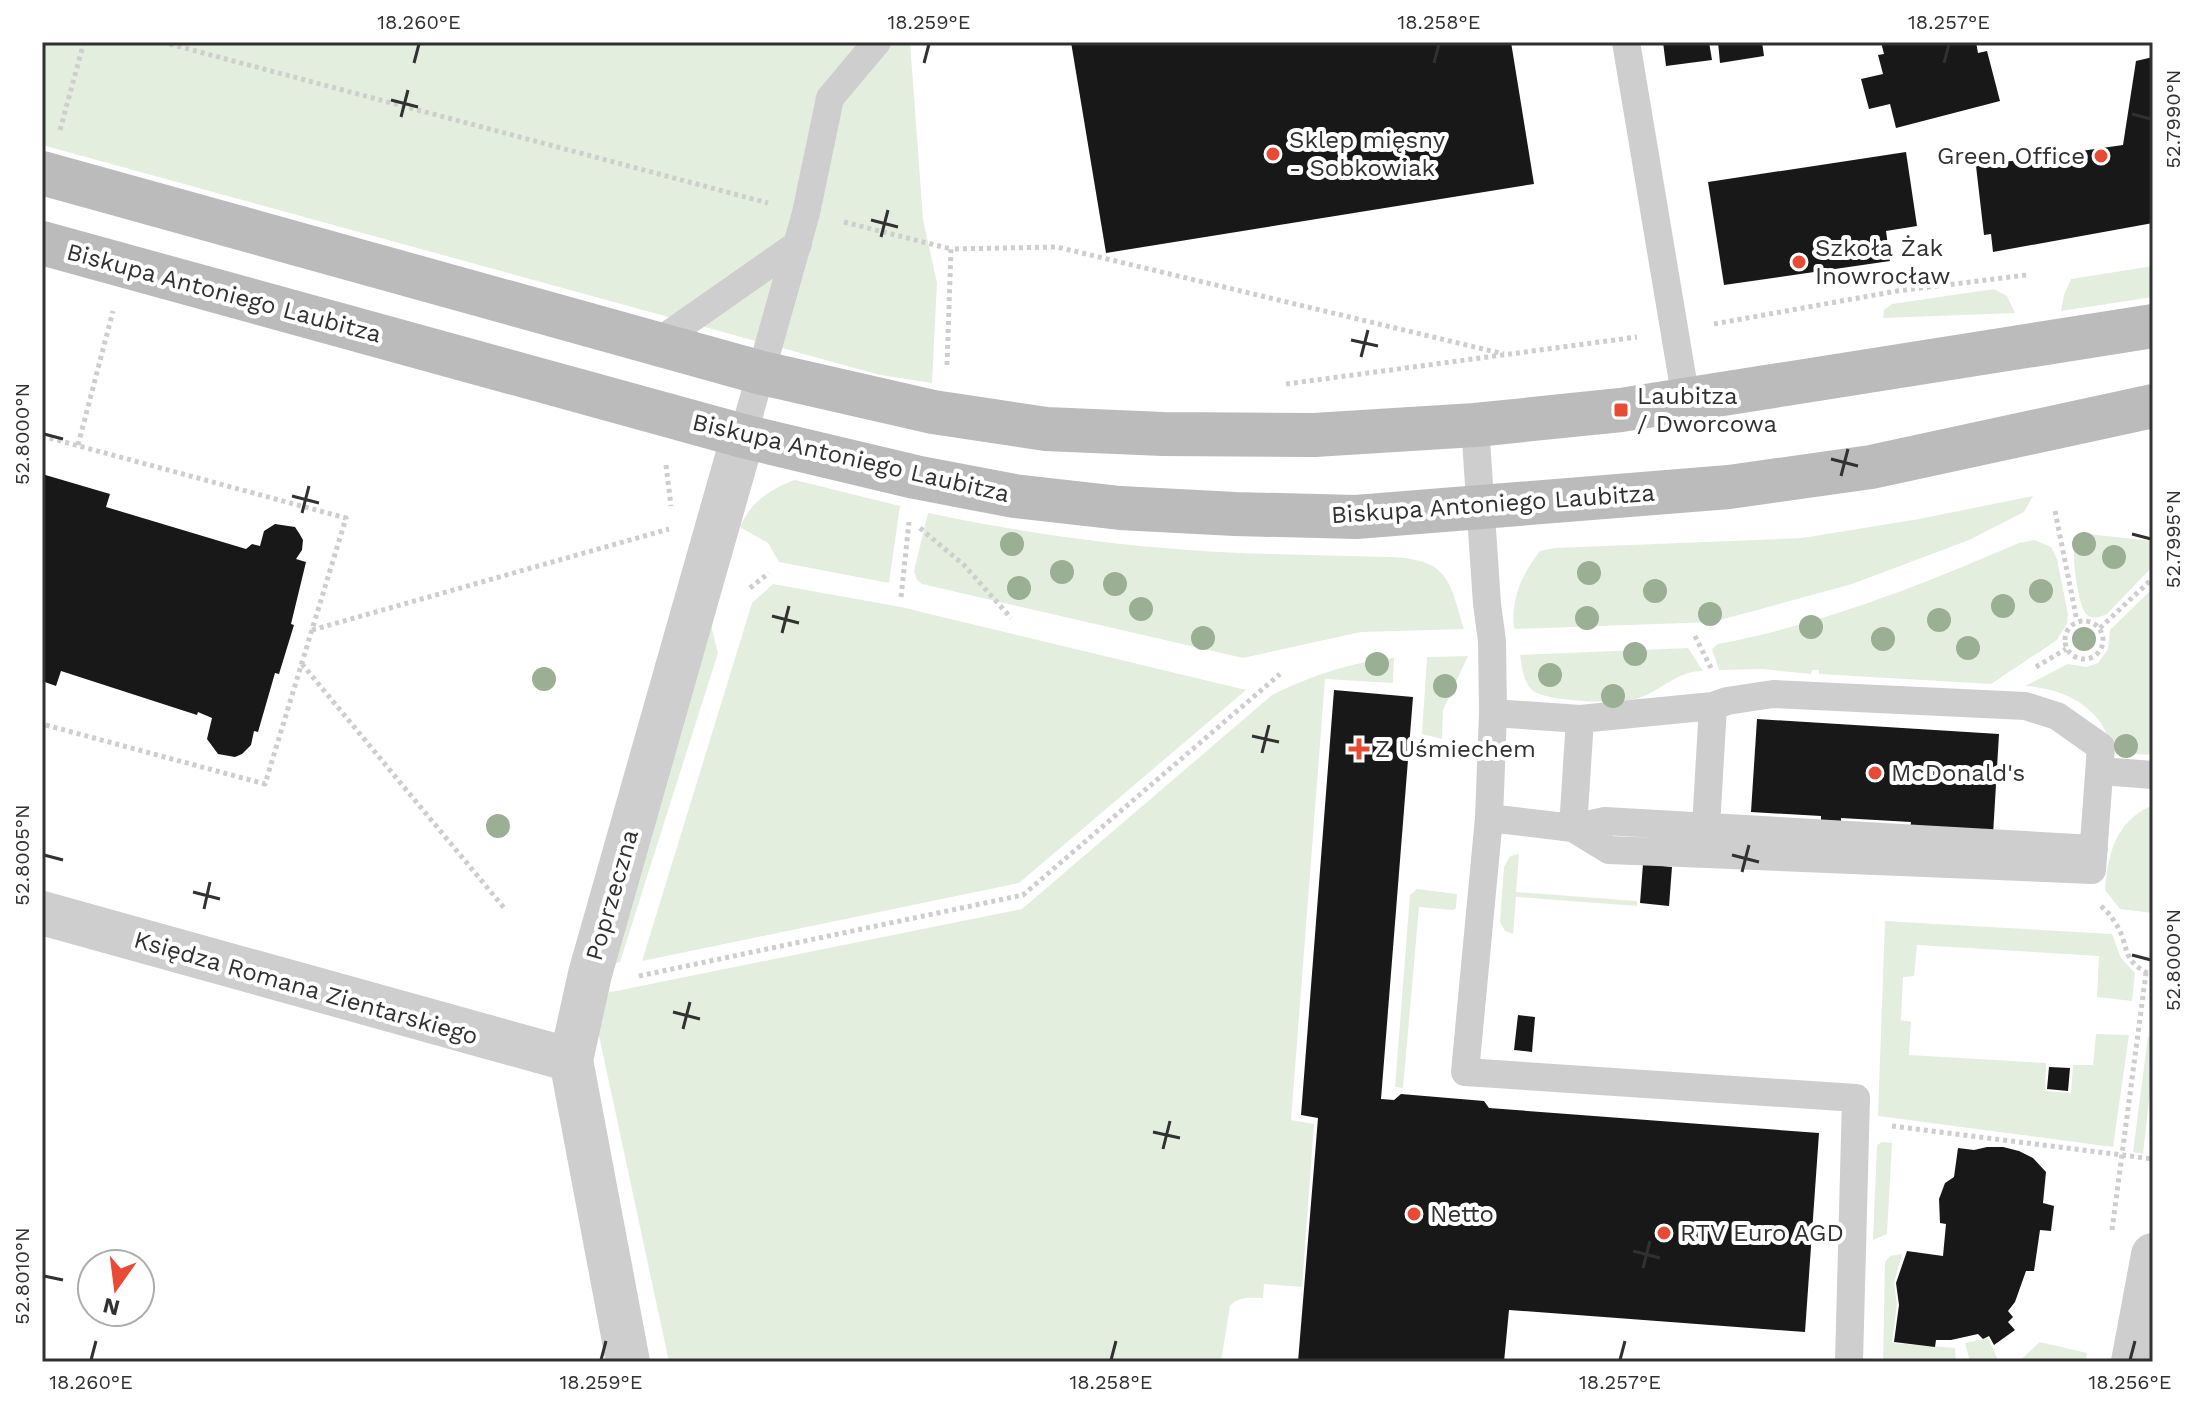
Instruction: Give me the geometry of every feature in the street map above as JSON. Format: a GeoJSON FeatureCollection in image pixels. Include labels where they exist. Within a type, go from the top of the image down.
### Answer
{"type":"FeatureCollection","features":[{"type":"Feature","properties":{"kind":"main road"},"geometry":{"type":"LineString","coordinates":[[45,174],[762,373],[933,412],[1046,429],[1314,435],[1475,425],[1621,410],[2153,326]]}},
{"type":"Feature","properties":{"kind":"main road","name":"Biskupa Antoniego Laubitza"},"geometry":{"type":"LineString","coordinates":[[42,243],[743,436],[915,477],[1014,496],[1120,508],[1356,517],[1729,487],[1871,467],[2153,406]]}},
{"type":"Feature","properties":{"kind":"street","name":"Poprzeczna"},"geometry":{"type":"LineString","coordinates":[[628,1362],[571,1060],[590,974],[743,436]]}},
{"type":"Feature","properties":{"kind":"street","name":"Księdza Romana Zientarskiego"},"geometry":{"type":"LineString","coordinates":[[42,913],[571,1060]]}},
{"type":"Feature","properties":{"kind":"street"},"geometry":{"type":"LineString","coordinates":[[2133,1362],[2152,1262]]}},
{"type":"Feature","properties":{"kind":"lane"},"geometry":{"type":"LineString","coordinates":[[743,436],[806,213],[830,98],[877,42]]}},
{"type":"Feature","properties":{"kind":"lane"},"geometry":{"type":"LineString","coordinates":[[1626,42],[1686,400]]}},
{"type":"Feature","properties":{"kind":"lane"},"geometry":{"type":"LineString","coordinates":[[655,344],[798,244]]}},
{"type":"Feature","properties":{"kind":"lane"},"geometry":{"type":"LineString","coordinates":[[1475,425],[1492,641],[1493,713],[1489,818],[1465,1072],[1856,1098],[1849,1362]]}},
{"type":"Feature","properties":{"kind":"lane"},"geometry":{"type":"LineString","coordinates":[[1493,713],[1580,719],[1713,706],[1773,694],[2025,706],[2057,716],[2101,747],[2092,870],[1609,850],[1573,828]]}},
{"type":"Feature","properties":{"kind":"lane"},"geometry":{"type":"LineString","coordinates":[[1706,827],[1713,706]]}},
{"type":"Feature","properties":{"kind":"lane"},"geometry":{"type":"LineString","coordinates":[[1573,828],[1580,719]]}},
{"type":"Feature","properties":{"kind":"lane"},"geometry":{"type":"LineString","coordinates":[[2100,771],[2153,775]]}},
{"type":"Feature","properties":{"kind":"lane"},"geometry":{"type":"LineString","coordinates":[[1489,818],[1573,828],[1605,821],[2094,849]]}},
{"type":"Feature","properties":{"kind":"path"},"geometry":{"type":"LineString","coordinates":[[45,174],[84,42]]}},
{"type":"Feature","properties":{"kind":"path"},"geometry":{"type":"LineString","coordinates":[[162,42],[951,249],[1057,247],[1507,354]]}},
{"type":"Feature","properties":{"kind":"path"},"geometry":{"type":"LineString","coordinates":[[933,412],[947,374],[951,249]]}},
{"type":"Feature","properties":{"kind":"path"},"geometry":{"type":"LineString","coordinates":[[78,445],[126,266]]}},
{"type":"Feature","properties":{"kind":"path"},"geometry":{"type":"LineString","coordinates":[[1276,386],[1675,331],[1897,291],[2027,275]]}},
{"type":"Feature","properties":{"kind":"path"},"geometry":{"type":"LineString","coordinates":[[42,436],[346,518],[265,784],[42,724]]}},
{"type":"Feature","properties":{"kind":"path"},"geometry":{"type":"LineString","coordinates":[[2055,511],[2077,621]]}},
{"type":"Feature","properties":{"kind":"path"},"geometry":{"type":"LineString","coordinates":[[901,597],[910,521],[965,566],[1011,618]]}},
{"type":"Feature","properties":{"kind":"path"},"geometry":{"type":"LineString","coordinates":[[312,630],[674,528]]}},
{"type":"Feature","properties":{"kind":"path"},"geometry":{"type":"LineString","coordinates":[[745,592],[769,573]]}},
{"type":"Feature","properties":{"kind":"path"},"geometry":{"type":"LineString","coordinates":[[2100,628],[2153,578]]}},
{"type":"Feature","properties":{"kind":"path"},"geometry":{"type":"LineString","coordinates":[[2077,621],[2094,623],[2100,628],[2103,634],[2099,652],[2089,658],[2072,656],[2066,649],[2064,642],[2071,625],[2077,621]]}},
{"type":"Feature","properties":{"kind":"path"},"geometry":{"type":"LineString","coordinates":[[302,664],[505,909]]}},
{"type":"Feature","properties":{"kind":"path"},"geometry":{"type":"LineString","coordinates":[[628,979],[1023,895],[1280,674]]}},
{"type":"Feature","properties":{"kind":"path"},"geometry":{"type":"LineString","coordinates":[[2069,870],[2116,922],[2128,957],[2153,976]]}},
{"type":"Feature","properties":{"kind":"path"},"geometry":{"type":"LineString","coordinates":[[2111,1232],[2146,973]]}},
{"type":"Feature","properties":{"kind":"path"},"geometry":{"type":"LineString","coordinates":[[1857,1122],[2153,1159]]}},
{"type":"Feature","properties":{"kind":"green space"},"geometry":{"type":"Polygon","coordinates":[[[42,42],[910,42],[923,219],[937,283],[932,383],[880,375],[42,145],[42,42]]]}},
{"type":"Feature","properties":{"kind":"green space"},"geometry":{"type":"Polygon","coordinates":[[[2153,266],[2153,297],[2061,311],[2071,279],[2153,266]]]}},
{"type":"Feature","properties":{"kind":"green space"},"geometry":{"type":"Polygon","coordinates":[[[1994,289],[2007,296],[2015,313],[1883,318],[1884,310],[1892,304],[1994,289]]]}},
{"type":"Feature","properties":{"kind":"green space"},"geometry":{"type":"Polygon","coordinates":[[[795,480],[900,506],[889,583],[779,562],[768,543],[740,527],[749,511],[762,498],[795,480]]]}},
{"type":"Feature","properties":{"kind":"green space"},"geometry":{"type":"Polygon","coordinates":[[[2033,496],[2024,512],[1969,540],[1852,584],[1713,622],[1514,629],[1514,608],[1519,588],[1540,551],[1802,538],[2033,496]]]}},
{"type":"Feature","properties":{"kind":"green space"},"geometry":{"type":"Polygon","coordinates":[[[928,513],[993,526],[1123,544],[1239,553],[1391,557],[1425,562],[1444,575],[1450,585],[1464,629],[1361,632],[1243,658],[922,584],[914,571],[928,513]]]}},
{"type":"Feature","properties":{"kind":"green space"},"geometry":{"type":"Polygon","coordinates":[[[2088,534],[2153,541],[2153,566],[2107,614],[2098,617],[2091,617],[2084,611],[2076,576],[2074,546],[2076,541],[2088,534]]]}},
{"type":"Feature","properties":{"kind":"green space"},"geometry":{"type":"Polygon","coordinates":[[[2034,540],[2051,547],[2057,559],[2067,623],[2057,640],[1991,684],[1819,674],[1819,670],[1812,670],[1811,674],[1762,669],[1719,670],[1712,649],[1718,644],[1834,614],[2034,540]]]}},
{"type":"Feature","properties":{"kind":"green space"},"geometry":{"type":"Polygon","coordinates":[[[773,584],[901,607],[1246,690],[1019,883],[642,961],[752,603],[773,584]]]}},
{"type":"Feature","properties":{"kind":"green space"},"geometry":{"type":"Polygon","coordinates":[[[2153,588],[2153,755],[2120,750],[2092,712],[2075,700],[2046,689],[2025,686],[2068,664],[2086,667],[2098,663],[2108,649],[2110,630],[2153,588]]]}},
{"type":"Feature","properties":{"kind":"green space"},"geometry":{"type":"Polygon","coordinates":[[[711,625],[718,653],[620,962],[607,966],[711,625]]]}},
{"type":"Feature","properties":{"kind":"green space"},"geometry":{"type":"Polygon","coordinates":[[[1688,648],[1703,671],[1685,674],[1636,699],[1614,701],[1582,701],[1540,694],[1532,690],[1527,682],[1520,655],[1688,648]]]}},
{"type":"Feature","properties":{"kind":"green space"},"geometry":{"type":"Polygon","coordinates":[[[1468,656],[1443,710],[1442,739],[1422,734],[1427,657],[1468,656]]]}},
{"type":"Feature","properties":{"kind":"green space"},"geometry":{"type":"Polygon","coordinates":[[[1394,658],[1393,683],[1325,679],[1291,1120],[1314,1124],[1302,1287],[1264,1284],[1263,1298],[1241,1299],[1230,1306],[1221,1362],[669,1362],[595,1017],[601,994],[1022,909],[1272,695],[1331,671],[1394,658]]]}},
{"type":"Feature","properties":{"kind":"green space"},"geometry":{"type":"Polygon","coordinates":[[[2153,805],[2153,913],[2120,909],[2105,890],[2111,852],[2130,820],[2153,805]]]}},
{"type":"Feature","properties":{"kind":"green space"},"geometry":{"type":"Polygon","coordinates":[[[1519,854],[1516,892],[1637,901],[1637,906],[1516,897],[1513,934],[1505,931],[1500,922],[1504,867],[1510,856],[1519,854]]]}},
{"type":"Feature","properties":{"kind":"green space"},"geometry":{"type":"Polygon","coordinates":[[[1417,889],[1457,894],[1456,908],[1453,910],[1419,907],[1403,1088],[1395,1087],[1410,895],[1417,889]]]}},
{"type":"Feature","properties":{"kind":"green space"},"geometry":{"type":"Polygon","coordinates":[[[1885,921],[2112,934],[2121,958],[2135,973],[2132,1001],[2097,997],[2099,956],[1917,945],[1914,976],[1903,977],[1901,1020],[1911,1022],[1909,1055],[2046,1063],[2045,1091],[2071,1093],[2073,1065],[2093,1065],[2096,1034],[2129,1035],[2113,1147],[1878,1116],[1885,921]]]}},
{"type":"Feature","properties":{"kind":"green space"},"geometry":{"type":"Polygon","coordinates":[[[2148,1036],[2153,1038],[2153,1066],[2143,1154],[2133,1152],[2148,1036]]]}},
{"type":"Feature","properties":{"kind":"green space"},"geometry":{"type":"Polygon","coordinates":[[[1892,1143],[1887,1234],[1873,1240],[1877,1145],[1892,1143]]]}},
{"type":"Feature","properties":{"kind":"green space"},"geometry":{"type":"Polygon","coordinates":[[[1902,1254],[1894,1283],[1897,1304],[1892,1343],[1955,1348],[1956,1362],[1883,1362],[1885,1262],[1890,1256],[1902,1254]]]}},
{"type":"Feature","properties":{"kind":"green space"},"geometry":{"type":"Polygon","coordinates":[[[1988,1338],[1999,1362],[1970,1362],[1965,1343],[1988,1338]]]}},
{"type":"Feature","properties":{"kind":"green space"},"geometry":{"type":"Polygon","coordinates":[[[2040,1342],[2087,1353],[2086,1362],[2018,1362],[2040,1342]]]}},
{"type":"Feature","properties":{"kind":"building"},"geometry":{"type":"Polygon","coordinates":[[[1071,42],[1511,42],[1534,184],[1106,253],[1071,42]]]}},
{"type":"Feature","properties":{"kind":"building"},"geometry":{"type":"Polygon","coordinates":[[[1663,42],[1709,42],[1712,60],[1666,66],[1663,42]]]}},
{"type":"Feature","properties":{"kind":"building"},"geometry":{"type":"Polygon","coordinates":[[[1718,42],[1762,42],[1764,56],[1720,63],[1718,42]]]}},
{"type":"Feature","properties":{"kind":"building"},"geometry":{"type":"Polygon","coordinates":[[[1881,42],[1976,42],[1978,53],[1987,51],[2000,101],[1896,128],[1890,104],[1869,109],[1861,79],[1883,74],[1878,55],[1884,54],[1881,42]]]}},
{"type":"Feature","properties":{"kind":"building","name":"Green Office"},"geometry":{"type":"Polygon","coordinates":[[[2153,57],[2153,223],[1993,252],[1991,234],[1984,235],[1976,166],[2123,145],[2136,61],[2153,57]]]}},
{"type":"Feature","properties":{"kind":"building"},"geometry":{"type":"Polygon","coordinates":[[[1906,152],[1917,226],[1886,231],[1890,261],[1724,285],[1708,182],[1906,152]]]}},
{"type":"Feature","properties":{"kind":"building"},"geometry":{"type":"Polygon","coordinates":[[[42,474],[110,494],[106,507],[246,549],[252,544],[260,546],[264,531],[275,524],[295,527],[303,540],[302,550],[296,559],[306,562],[291,624],[294,625],[279,674],[275,673],[258,732],[254,731],[251,745],[242,754],[235,757],[218,754],[207,739],[212,718],[198,712],[197,715],[61,671],[56,686],[42,681],[42,474]]]}},
{"type":"Feature","properties":{"kind":"building"},"geometry":{"type":"Polygon","coordinates":[[[1334,690],[1413,697],[1381,1099],[1394,1100],[1401,1094],[1484,1101],[1489,1108],[1819,1133],[1805,1332],[1509,1310],[1504,1362],[1298,1362],[1318,1118],[1301,1115],[1334,690]]]}},
{"type":"Feature","properties":{"kind":"building","name":"McDonald's"},"geometry":{"type":"Polygon","coordinates":[[[1757,719],[1999,734],[1993,835],[1910,830],[1911,822],[1841,818],[1841,826],[1821,824],[1821,816],[1751,812],[1757,719]]]}},
{"type":"Feature","properties":{"kind":"building"},"geometry":{"type":"Polygon","coordinates":[[[1643,864],[1672,867],[1669,906],[1640,903],[1643,864]]]}},
{"type":"Feature","properties":{"kind":"building"},"geometry":{"type":"Polygon","coordinates":[[[1518,1015],[1535,1017],[1532,1052],[1514,1050],[1518,1015]]]}},
{"type":"Feature","properties":{"kind":"building"},"geometry":{"type":"Polygon","coordinates":[[[2049,1067],[2070,1068],[2068,1091],[2047,1089],[2049,1067]]]}},
{"type":"Feature","properties":{"kind":"building"},"geometry":{"type":"Polygon","coordinates":[[[2003,1147],[2033,1158],[2046,1172],[2043,1203],[2054,1206],[2051,1231],[2040,1230],[2034,1271],[2026,1271],[2015,1302],[2008,1311],[2013,1317],[2008,1322],[2015,1330],[1994,1345],[1989,1336],[1983,1339],[1978,1334],[1936,1340],[1935,1347],[1894,1342],[1899,1305],[1896,1283],[1907,1251],[1943,1256],[1946,1224],[1940,1223],[1939,1199],[1945,1183],[1954,1177],[1958,1148],[1974,1150],[2003,1147]]]}},
{"type":"Feature","properties":{"kind":"place","name":"Sklep mięsny - Sobkowiak"},"geometry":{"type":"Point","coordinates":[1273,154]}},
{"type":"Feature","properties":{"kind":"place","name":"Green Office"},"geometry":{"type":"Point","coordinates":[2101,156]}},
{"type":"Feature","properties":{"kind":"place","name":"Szkoła Żak Inowrocław"},"geometry":{"type":"Point","coordinates":[1799,262]}},
{"type":"Feature","properties":{"kind":"place","name":"Laubitza / Dworcowa"},"geometry":{"type":"Point","coordinates":[1621,410]}},
{"type":"Feature","properties":{"kind":"place","name":"Z Uśmiechem"},"geometry":{"type":"Point","coordinates":[1359,749]}},
{"type":"Feature","properties":{"kind":"place","name":"McDonald's"},"geometry":{"type":"Point","coordinates":[1875,773]}},
{"type":"Feature","properties":{"kind":"place","name":"Netto"},"geometry":{"type":"Point","coordinates":[1414,1214]}},
{"type":"Feature","properties":{"kind":"place","name":"RTV Euro AGD"},"geometry":{"type":"Point","coordinates":[1664,1233]}}]}
